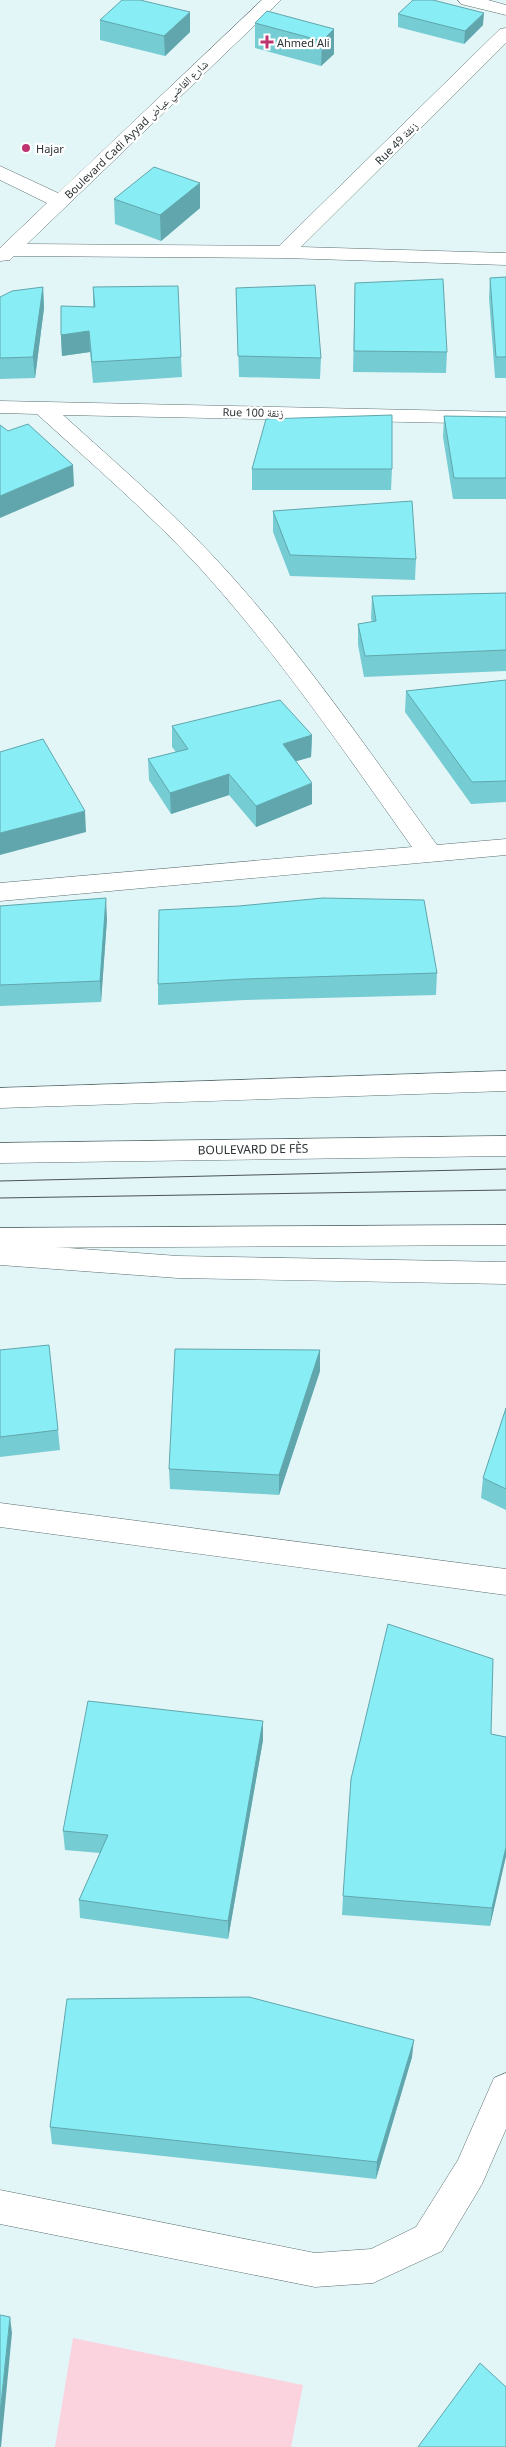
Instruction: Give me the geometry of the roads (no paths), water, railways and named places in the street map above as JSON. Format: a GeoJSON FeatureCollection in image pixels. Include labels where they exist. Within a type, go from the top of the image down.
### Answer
{"type":"FeatureCollection","features":[{"type":"Feature","properties":{"kind":"street","name":"Boulevard Cadi Ayyad شارع القاضي عياض"},"geometry":{"type":"LineString","coordinates":[[5,255],[272,0]]}},
{"type":"Feature","properties":{"kind":"street"},"geometry":{"type":"LineString","coordinates":[[467,0],[506,10]]}},
{"type":"Feature","properties":{"kind":"street","name":"Rue 49 زنقة"},"geometry":{"type":"LineString","coordinates":[[284,252],[506,33]]}},
{"type":"Feature","properties":{"kind":"street"},"geometry":{"type":"LineString","coordinates":[[1,173],[60,202]]}},
{"type":"Feature","properties":{"kind":"street"},"geometry":{"type":"LineString","coordinates":[[5,255],[284,252],[506,259]]}},
{"type":"Feature","properties":{"kind":"street","name":"Rue 100 زنقة"},"geometry":{"type":"LineString","coordinates":[[0,407],[506,418]]}},
{"type":"Feature","properties":{"kind":"street"},"geometry":{"type":"LineString","coordinates":[[42,407],[160,515],[227,585],[291,662],[428,852]]}},
{"type":"Feature","properties":{"kind":"street"},"geometry":{"type":"LineString","coordinates":[[0,892],[428,852],[506,847]]}},
{"type":"Feature","properties":{"kind":"street"},"geometry":{"type":"LineString","coordinates":[[0,1098],[506,1081]]}},
{"type":"Feature","properties":{"kind":"street","name":"BOULEVARD DE FÈS"},"geometry":{"type":"LineString","coordinates":[[0,1153],[506,1146]]}},
{"type":"Feature","properties":{"kind":"street"},"geometry":{"type":"LineString","coordinates":[[0,1238],[506,1234]]}},
{"type":"Feature","properties":{"kind":"street"},"geometry":{"type":"LineString","coordinates":[[0,1254],[178,1267],[506,1273]]}},
{"type":"Feature","properties":{"kind":"street"},"geometry":{"type":"LineString","coordinates":[[0,1515],[506,1582]]}},
{"type":"Feature","properties":{"kind":"street"},"geometry":{"type":"LineString","coordinates":[[0,2207],[315,2270],[373,2266],[429,2239],[470,2172],[506,2089]]}},
{"type":"Feature","properties":{"kind":"tram line"},"geometry":{"type":"LineString","coordinates":[[0,1181],[506,1169]]}},
{"type":"Feature","properties":{"kind":"tram line"},"geometry":{"type":"LineString","coordinates":[[0,1198],[506,1190]]}},
{"type":"Feature","properties":{"kind":"place","name":"Ahmed Ali"},"geometry":{"type":"Point","coordinates":[267,42]}},
{"type":"Feature","properties":{"kind":"place","name":"Hajar"},"geometry":{"type":"Point","coordinates":[26,148]}}]}
